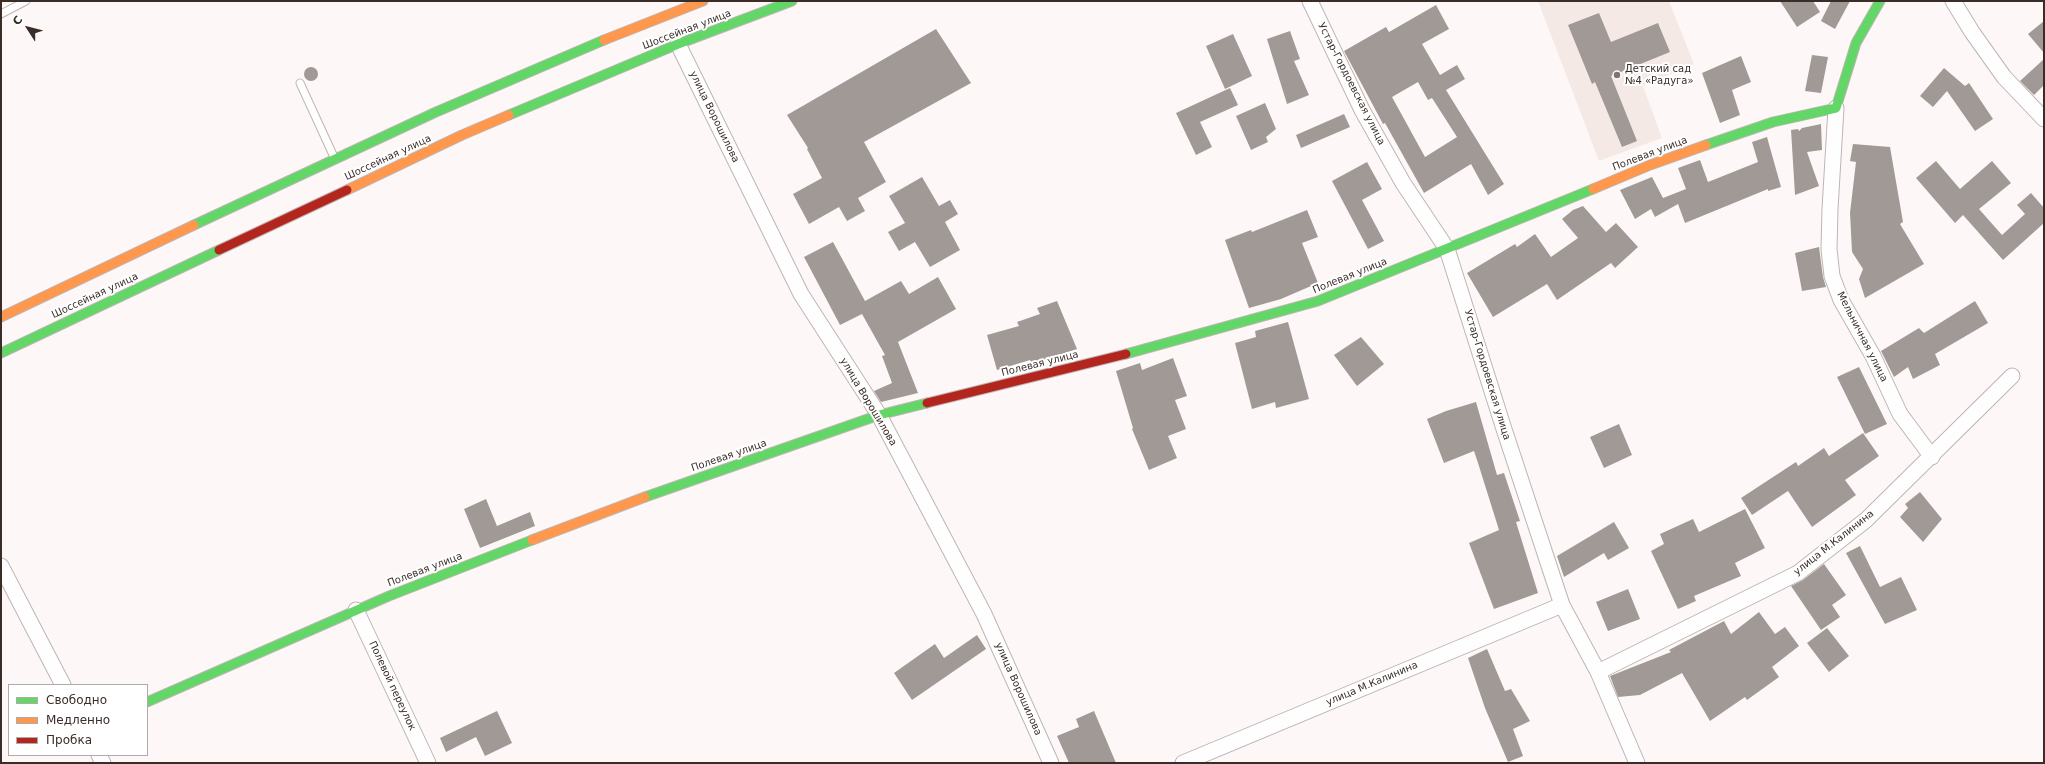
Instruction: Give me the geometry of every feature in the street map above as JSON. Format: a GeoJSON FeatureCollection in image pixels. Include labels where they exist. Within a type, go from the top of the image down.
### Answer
{"type":"FeatureCollection","features":[{"type":"Feature","properties":{"kind":"street"},"geometry":{"type":"LineString","coordinates":[[1,317],[455,103],[654,19],[702,1]]}},
{"type":"Feature","properties":{"kind":"street","name":"Шоссейная улица"},"geometry":{"type":"LineString","coordinates":[[1,353],[462,135],[678,44],[792,1]]}},
{"type":"Feature","properties":{"kind":"street","name":"Устар-Гордоевская улица"},"geometry":{"type":"LineString","coordinates":[[1310,1],[1362,110],[1407,189],[1447,249],[1562,605],[1598,672],[1636,763]]}},
{"type":"Feature","properties":{"kind":"street"},"geometry":{"type":"LineString","coordinates":[[1836,108],[1856,44],[1880,1]]}},
{"type":"Feature","properties":{"kind":"street"},"geometry":{"type":"LineString","coordinates":[[1953,1],[1972,32],[2004,77],[2044,119]]}},
{"type":"Feature","properties":{"kind":"street","name":"улица Ворошилова"},"geometry":{"type":"LineString","coordinates":[[678,44],[801,294],[879,415],[984,614],[1051,763]]}},
{"type":"Feature","properties":{"kind":"street","name":"Полевая улица"},"geometry":{"type":"LineString","coordinates":[[148,702],[356,610],[614,508],[879,415],[1158,346],[1318,301],[1650,165],[1773,122],[1836,108]]}},
{"type":"Feature","properties":{"kind":"street","name":"Мельничная улица"},"geometry":{"type":"LineString","coordinates":[[1836,108],[1829,249],[1832,276],[1841,300],[1873,356],[1900,414],[1932,457]]}},
{"type":"Feature","properties":{"kind":"street","name":"улица М.Калинина"},"geometry":{"type":"LineString","coordinates":[[1598,672],[1798,573],[1866,520],[1932,457],[2012,376]]}},
{"type":"Feature","properties":{"kind":"street"},"geometry":{"type":"LineString","coordinates":[[1,566],[62,684]]}},
{"type":"Feature","properties":{"kind":"street","name":"улица М.Калинина"},"geometry":{"type":"LineString","coordinates":[[1183,763],[1562,605]]}},
{"type":"Feature","properties":{"kind":"street","name":"Полевой переулок"},"geometry":{"type":"LineString","coordinates":[[356,610],[428,763]]}},
{"type":"Feature","properties":{"kind":"lane"},"geometry":{"type":"LineString","coordinates":[[1,14],[26,1]]}},
{"type":"Feature","properties":{"kind":"lane"},"geometry":{"type":"LineString","coordinates":[[300,83],[335,159]]}},
{"type":"Feature","properties":{"kind":"shaded area","name":"Детский сад №4 «Радуга»"},"geometry":{"type":"Polygon","coordinates":[[[1538,1],[1669,1],[1694,64],[1643,86],[1662,138],[1599,161],[1538,1]]]}},
{"type":"Feature","properties":{"kind":"building"},"geometry":{"type":"Polygon","coordinates":[[[1780,1],[1813,1],[1820,12],[1797,27],[1780,1]]]}},
{"type":"Feature","properties":{"kind":"building"},"geometry":{"type":"Polygon","coordinates":[[[1831,1],[1850,1],[1835,29],[1821,21],[1831,1]]]}},
{"type":"Feature","properties":{"kind":"building"},"geometry":{"type":"Polygon","coordinates":[[[1436,5],[1449,29],[1422,44],[1440,75],[1457,65],[1465,79],[1446,90],[1504,184],[1488,195],[1471,164],[1424,193],[1385,123],[1383,124],[1344,51],[1386,27],[1389,32],[1436,5]],[[1418,82],[1392,97],[1425,157],[1457,137],[1432,98],[1428,100],[1418,82]]]}},
{"type":"Feature","properties":{"kind":"building"},"geometry":{"type":"Polygon","coordinates":[[[1599,13],[1611,42],[1658,23],[1670,52],[1611,76],[1637,141],[1622,147],[1595,82],[1592,84],[1568,25],[1599,13]]]}},
{"type":"Feature","properties":{"kind":"building"},"geometry":{"type":"Polygon","coordinates":[[[2044,21],[2044,53],[2028,34],[2044,21]]]}},
{"type":"Feature","properties":{"kind":"building"},"geometry":{"type":"Polygon","coordinates":[[[936,29],[971,83],[864,142],[886,182],[858,198],[865,211],[847,221],[839,207],[809,224],[793,194],[822,178],[807,149],[808,148],[787,115],[936,29]]]}},
{"type":"Feature","properties":{"kind":"building"},"geometry":{"type":"Polygon","coordinates":[[[1290,31],[1300,59],[1294,61],[1309,95],[1287,104],[1267,39],[1290,31]]]}},
{"type":"Feature","properties":{"kind":"building"},"geometry":{"type":"Polygon","coordinates":[[[1233,34],[1252,76],[1225,89],[1206,46],[1233,34]]]}},
{"type":"Feature","properties":{"kind":"building"},"geometry":{"type":"Polygon","coordinates":[[[1812,55],[1828,57],[1821,93],[1805,91],[1812,55]]]}},
{"type":"Feature","properties":{"kind":"building"},"geometry":{"type":"Polygon","coordinates":[[[1741,56],[1751,82],[1732,90],[1740,115],[1720,123],[1702,73],[1741,56]]]}},
{"type":"Feature","properties":{"kind":"building"},"geometry":{"type":"Polygon","coordinates":[[[2044,59],[2044,85],[2034,95],[2020,81],[2044,59]]]}},
{"type":"Feature","properties":{"kind":"building"},"geometry":{"type":"Polygon","coordinates":[[[311,67],[316,69],[318,74],[316,79],[311,81],[306,79],[304,74],[306,69],[311,67]]]}},
{"type":"Feature","properties":{"kind":"building"},"geometry":{"type":"Polygon","coordinates":[[[1944,68],[1965,86],[1969,83],[1993,119],[1975,131],[1947,91],[1933,107],[1920,96],[1944,68]]]}},
{"type":"Feature","properties":{"kind":"building"},"geometry":{"type":"Polygon","coordinates":[[[1230,88],[1238,105],[1200,122],[1212,147],[1196,155],[1176,113],[1230,88]]]}},
{"type":"Feature","properties":{"kind":"building"},"geometry":{"type":"Polygon","coordinates":[[[1265,103],[1276,129],[1266,137],[1268,142],[1251,150],[1236,116],[1265,103]]]}},
{"type":"Feature","properties":{"kind":"building"},"geometry":{"type":"Polygon","coordinates":[[[1344,114],[1350,127],[1301,148],[1296,135],[1344,114]]]}},
{"type":"Feature","properties":{"kind":"building"},"geometry":{"type":"Polygon","coordinates":[[[1821,124],[1822,150],[1807,152],[1819,186],[1795,195],[1791,130],[1798,129],[1799,131],[1802,128],[1821,124]]]}},
{"type":"Feature","properties":{"kind":"building"},"geometry":{"type":"Polygon","coordinates":[[[1767,137],[1781,187],[1768,191],[1768,189],[1685,223],[1678,204],[1655,217],[1651,209],[1635,219],[1620,190],[1652,177],[1663,198],[1686,189],[1678,168],[1700,160],[1708,182],[1758,162],[1752,142],[1767,137]]]}},
{"type":"Feature","properties":{"kind":"building"},"geometry":{"type":"Polygon","coordinates":[[[1853,144],[1890,147],[1903,222],[1900,224],[1924,264],[1865,298],[1859,279],[1863,269],[1852,252],[1850,213],[1856,162],[1850,161],[1853,144]]]}},
{"type":"Feature","properties":{"kind":"building"},"geometry":{"type":"Polygon","coordinates":[[[1936,161],[1960,189],[1992,161],[2011,183],[1979,209],[2002,235],[2025,214],[2017,205],[2031,193],[2044,208],[2044,223],[2003,260],[1963,215],[1955,223],[1916,178],[1936,161]]]}},
{"type":"Feature","properties":{"kind":"building"},"geometry":{"type":"Polygon","coordinates":[[[1367,162],[1382,189],[1362,200],[1384,241],[1368,249],[1332,181],[1367,162]]]}},
{"type":"Feature","properties":{"kind":"building"},"geometry":{"type":"Polygon","coordinates":[[[922,177],[939,206],[950,200],[958,214],[945,222],[960,250],[930,267],[915,242],[899,251],[888,232],[905,223],[889,196],[922,177]]]}},
{"type":"Feature","properties":{"kind":"building"},"geometry":{"type":"Polygon","coordinates":[[[1583,206],[1606,232],[1616,223],[1638,247],[1615,268],[1611,263],[1557,300],[1547,284],[1493,317],[1467,273],[1515,244],[1517,247],[1535,234],[1551,257],[1578,238],[1562,219],[1573,210],[1583,206]]]}},
{"type":"Feature","properties":{"kind":"building"},"geometry":{"type":"Polygon","coordinates":[[[1307,210],[1318,237],[1302,243],[1318,283],[1281,299],[1249,308],[1225,240],[1251,230],[1252,232],[1307,210]]]}},
{"type":"Feature","properties":{"kind":"building"},"geometry":{"type":"Polygon","coordinates":[[[833,242],[865,301],[901,281],[909,294],[938,277],[956,309],[898,342],[918,393],[881,402],[874,391],[892,383],[882,356],[885,355],[862,314],[840,325],[804,257],[833,242]]]}},
{"type":"Feature","properties":{"kind":"building"},"geometry":{"type":"Polygon","coordinates":[[[1819,247],[1823,277],[1826,287],[1802,291],[1795,253],[1819,247]]]}},
{"type":"Feature","properties":{"kind":"building"},"geometry":{"type":"Polygon","coordinates":[[[1057,301],[1077,349],[1032,364],[1030,360],[997,370],[987,335],[1019,326],[1017,322],[1040,314],[1037,308],[1057,301]]]}},
{"type":"Feature","properties":{"kind":"building"},"geometry":{"type":"Polygon","coordinates":[[[1975,301],[1988,323],[1935,354],[1940,365],[1913,379],[1908,367],[1894,377],[1881,351],[1919,328],[1924,333],[1975,301]]]}},
{"type":"Feature","properties":{"kind":"building"},"geometry":{"type":"Polygon","coordinates":[[[1288,322],[1309,399],[1276,408],[1275,402],[1252,409],[1235,343],[1256,337],[1255,331],[1288,322]]]}},
{"type":"Feature","properties":{"kind":"building"},"geometry":{"type":"Polygon","coordinates":[[[1361,337],[1384,364],[1357,386],[1334,355],[1361,337]]]}},
{"type":"Feature","properties":{"kind":"building"},"geometry":{"type":"Polygon","coordinates":[[[1173,358],[1187,396],[1175,400],[1186,429],[1168,436],[1177,458],[1149,470],[1132,429],[1133,428],[1116,371],[1140,363],[1142,370],[1173,358]]]}},
{"type":"Feature","properties":{"kind":"building"},"geometry":{"type":"Polygon","coordinates":[[[1859,367],[1887,424],[1865,434],[1837,377],[1859,367]]]}},
{"type":"Feature","properties":{"kind":"building"},"geometry":{"type":"Polygon","coordinates":[[[1476,402],[1497,475],[1504,473],[1520,521],[1516,522],[1538,593],[1494,609],[1469,543],[1499,530],[1474,451],[1444,463],[1427,419],[1446,411],[1476,402]]]}},
{"type":"Feature","properties":{"kind":"building"},"geometry":{"type":"Polygon","coordinates":[[[1619,424],[1632,455],[1604,468],[1590,437],[1619,424]]]}},
{"type":"Feature","properties":{"kind":"building"},"geometry":{"type":"Polygon","coordinates":[[[1863,433],[1879,456],[1845,480],[1856,495],[1812,527],[1788,491],[1752,515],[1741,498],[1796,462],[1798,466],[1824,448],[1829,456],[1863,433]]]}},
{"type":"Feature","properties":{"kind":"building"},"geometry":{"type":"Polygon","coordinates":[[[1920,492],[1942,519],[1923,542],[1900,517],[1908,508],[1905,504],[1920,492]]]}},
{"type":"Feature","properties":{"kind":"building"},"geometry":{"type":"Polygon","coordinates":[[[486,499],[497,526],[530,512],[535,526],[480,548],[464,509],[486,499]]]}},
{"type":"Feature","properties":{"kind":"building"},"geometry":{"type":"Polygon","coordinates":[[[1745,509],[1765,548],[1735,563],[1741,576],[1694,596],[1696,601],[1678,609],[1651,551],[1664,544],[1660,534],[1693,519],[1699,532],[1745,509]]]}},
{"type":"Feature","properties":{"kind":"building"},"geometry":{"type":"Polygon","coordinates":[[[1614,522],[1629,548],[1608,560],[1604,553],[1564,577],[1557,556],[1614,522]]]}},
{"type":"Feature","properties":{"kind":"building"},"geometry":{"type":"Polygon","coordinates":[[[1860,546],[1880,587],[1901,577],[1917,610],[1885,624],[1846,553],[1860,546]]]}},
{"type":"Feature","properties":{"kind":"building"},"geometry":{"type":"Polygon","coordinates":[[[1824,564],[1846,595],[1832,605],[1840,617],[1821,630],[1791,586],[1803,580],[1824,564]]]}},
{"type":"Feature","properties":{"kind":"building"},"geometry":{"type":"Polygon","coordinates":[[[1628,589],[1640,619],[1608,631],[1596,602],[1628,589]]]}},
{"type":"Feature","properties":{"kind":"building"},"geometry":{"type":"Polygon","coordinates":[[[1759,612],[1775,634],[1785,627],[1799,646],[1772,667],[1779,677],[1747,700],[1745,697],[1710,721],[1682,673],[1640,695],[1618,697],[1610,676],[1671,652],[1669,650],[1724,621],[1731,634],[1759,612]]]}},
{"type":"Feature","properties":{"kind":"building"},"geometry":{"type":"Polygon","coordinates":[[[1827,628],[1849,656],[1829,672],[1807,643],[1827,628]]]}},
{"type":"Feature","properties":{"kind":"building"},"geometry":{"type":"Polygon","coordinates":[[[977,635],[986,649],[912,700],[894,673],[935,644],[944,658],[977,635]]]}},
{"type":"Feature","properties":{"kind":"building"},"geometry":{"type":"Polygon","coordinates":[[[1487,649],[1505,691],[1511,689],[1530,721],[1513,729],[1523,756],[1508,762],[1485,708],[1468,658],[1487,649]]]}},
{"type":"Feature","properties":{"kind":"building"},"geometry":{"type":"Polygon","coordinates":[[[497,711],[512,743],[485,756],[476,737],[446,752],[440,738],[497,711]]]}},
{"type":"Feature","properties":{"kind":"building"},"geometry":{"type":"Polygon","coordinates":[[[1094,711],[1116,763],[1069,763],[1057,736],[1079,727],[1076,719],[1094,711]]]}},
{"type":"Feature","properties":{"kind":"traffic: fast"},"geometry":{"type":"LineString","coordinates":[[509,115],[678,44],[792,1]]}},
{"type":"Feature","properties":{"kind":"traffic: fast"},"geometry":{"type":"LineString","coordinates":[[1706,145],[1773,122],[1836,108],[1856,43],[1880,1]]}},
{"type":"Feature","properties":{"kind":"traffic: fast"},"geometry":{"type":"LineString","coordinates":[[194,225],[436,112],[604,40]]}},
{"type":"Feature","properties":{"kind":"traffic: fast"},"geometry":{"type":"LineString","coordinates":[[1126,354],[1318,301],[1593,189]]}},
{"type":"Feature","properties":{"kind":"traffic: fast"},"geometry":{"type":"LineString","coordinates":[[1,353],[219,250]]}},
{"type":"Feature","properties":{"kind":"traffic: fast"},"geometry":{"type":"LineString","coordinates":[[645,497],[879,415],[927,403]]}},
{"type":"Feature","properties":{"kind":"traffic: fast"},"geometry":{"type":"LineString","coordinates":[[148,702],[389,596],[532,540]]}},
{"type":"Feature","properties":{"kind":"traffic: slow"},"geometry":{"type":"LineString","coordinates":[[604,40],[703,1]]}},
{"type":"Feature","properties":{"kind":"traffic: slow"},"geometry":{"type":"LineString","coordinates":[[347,190],[462,135],[509,115]]}},
{"type":"Feature","properties":{"kind":"traffic: slow"},"geometry":{"type":"LineString","coordinates":[[1593,189],[1650,165],[1706,145]]}},
{"type":"Feature","properties":{"kind":"traffic: slow"},"geometry":{"type":"LineString","coordinates":[[1,317],[194,225]]}},
{"type":"Feature","properties":{"kind":"traffic: slow"},"geometry":{"type":"LineString","coordinates":[[532,540],[645,497]]}},
{"type":"Feature","properties":{"kind":"traffic: jam"},"geometry":{"type":"LineString","coordinates":[[219,250],[347,190]]}},
{"type":"Feature","properties":{"kind":"traffic: jam"},"geometry":{"type":"LineString","coordinates":[[927,403],[1126,354]]}},
{"type":"Feature","properties":{"kind":"place","name":"Детский сад №4 «Радуга»"},"geometry":{"type":"Point","coordinates":[1617,75]}}]}
